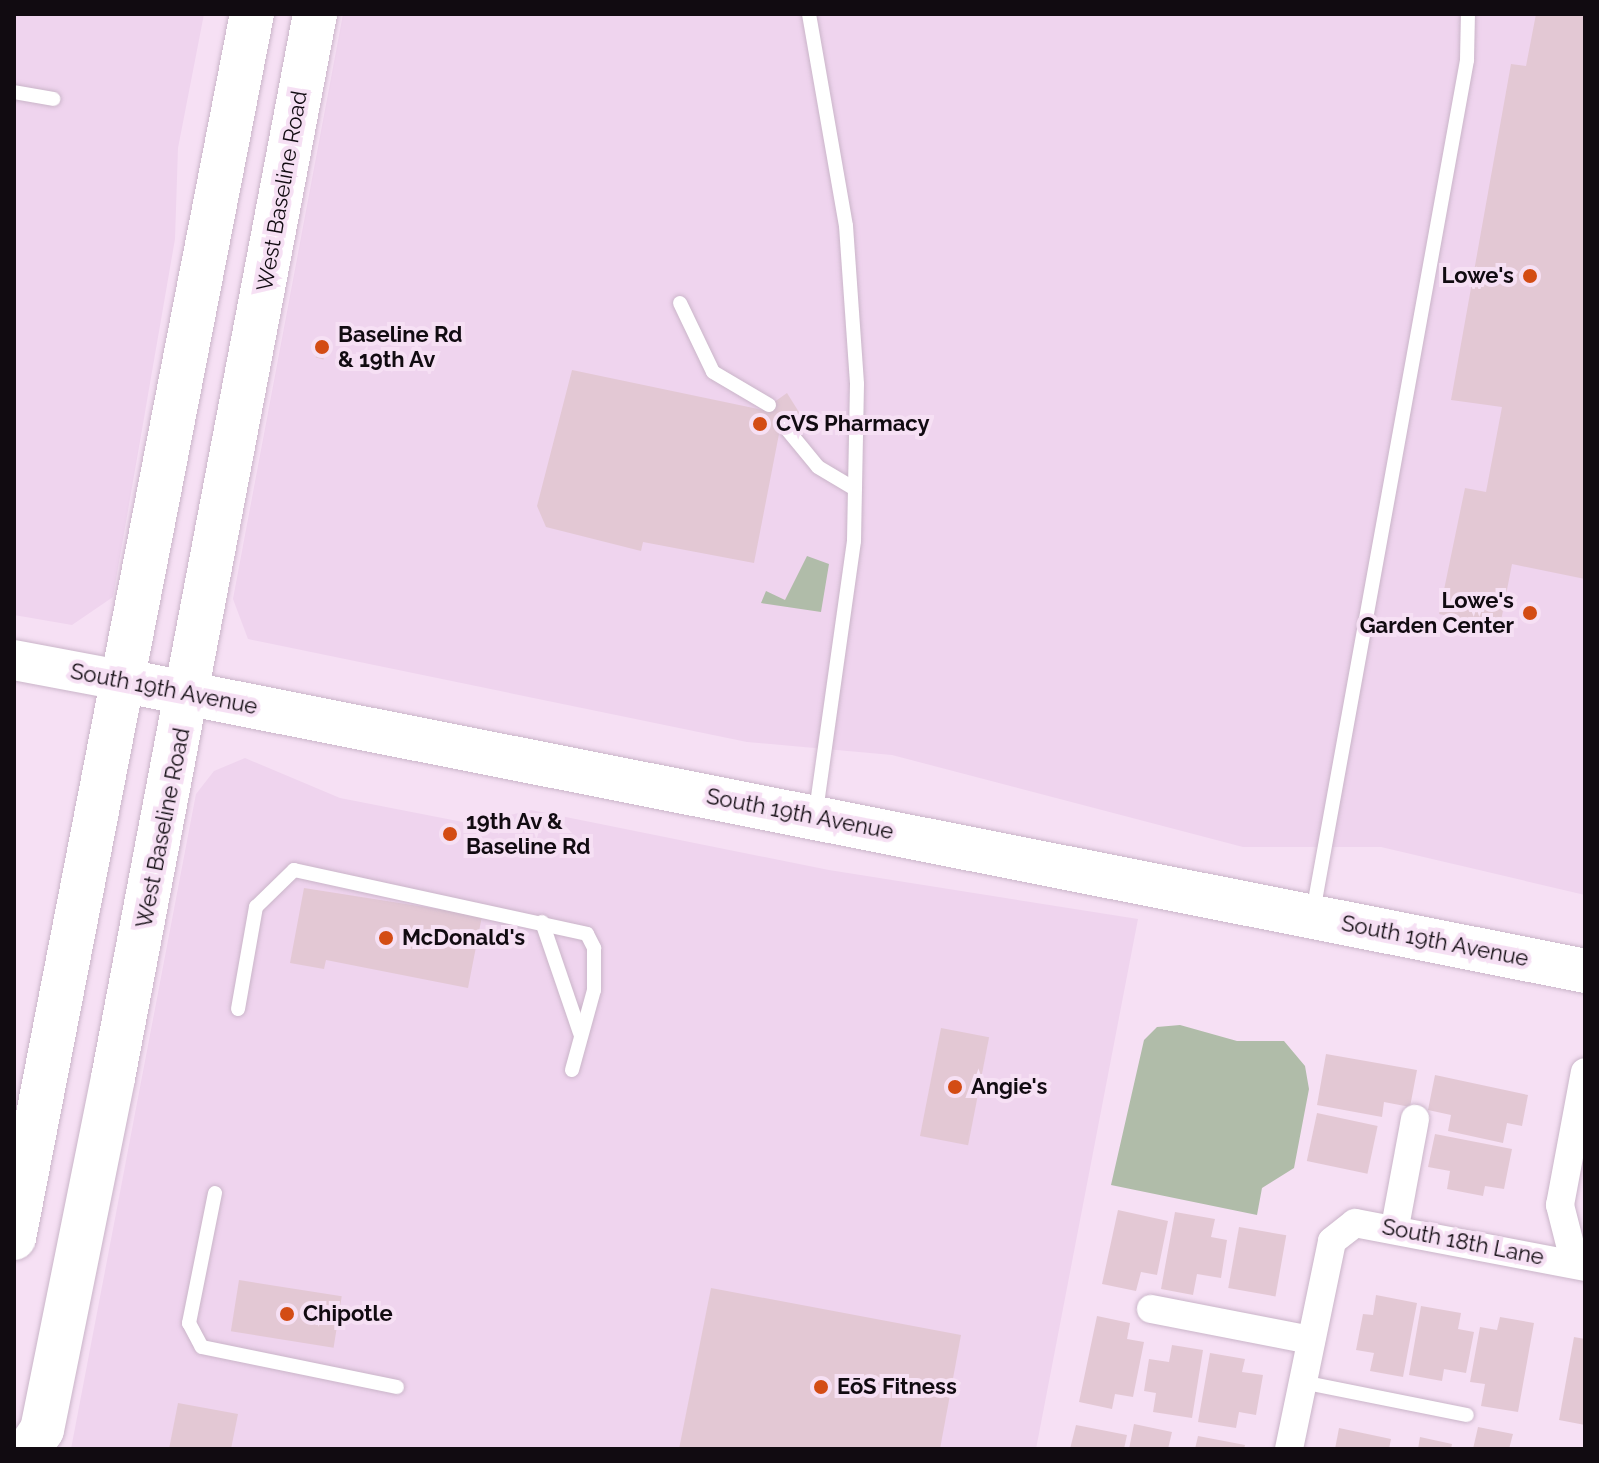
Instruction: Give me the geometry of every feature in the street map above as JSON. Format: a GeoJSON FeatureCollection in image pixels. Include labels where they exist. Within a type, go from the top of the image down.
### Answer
{"type":"FeatureCollection","features":[{"type":"Feature","properties":{"kind":"main road"},"geometry":{"type":"LineString","coordinates":[[14,1238],[125,681],[252,14]]}},
{"type":"Feature","properties":{"kind":"main road","name":"West Baseline Road"},"geometry":{"type":"LineString","coordinates":[[29,1449],[42,1430],[189,693],[315,14]]}},
{"type":"Feature","properties":{"kind":"main road","name":"South 19th Avenue"},"geometry":{"type":"LineString","coordinates":[[14,660],[1585,971]]}},
{"type":"Feature","properties":{"kind":"street"},"geometry":{"type":"LineString","coordinates":[[1582,1258],[1560,1205],[1580,1127],[1585,1072]]}},
{"type":"Feature","properties":{"kind":"street"},"geometry":{"type":"LineString","coordinates":[[1395,1227],[1415,1119]]}},
{"type":"Feature","properties":{"kind":"street","name":"South 18th Lane"},"geometry":{"type":"LineString","coordinates":[[1311,1340],[1332,1241],[1355,1223],[1582,1258]]}},
{"type":"Feature","properties":{"kind":"street"},"geometry":{"type":"LineString","coordinates":[[1151,1309],[1311,1340],[1289,1449]]}},
{"type":"Feature","properties":{"kind":"lane"},"geometry":{"type":"LineString","coordinates":[[809,14],[846,226],[857,384],[855,489],[844,627],[815,817]]}},
{"type":"Feature","properties":{"kind":"lane"},"geometry":{"type":"LineString","coordinates":[[1312,917],[1464,75],[1468,14]]}},
{"type":"Feature","properties":{"kind":"lane"},"geometry":{"type":"LineString","coordinates":[[14,92],[53,99]]}},
{"type":"Feature","properties":{"kind":"lane"},"geometry":{"type":"LineString","coordinates":[[680,303],[713,372],[769,405]]}},
{"type":"Feature","properties":{"kind":"lane"},"geometry":{"type":"LineString","coordinates":[[786,428],[818,467],[855,489]]}},
{"type":"Feature","properties":{"kind":"lane"},"geometry":{"type":"LineString","coordinates":[[238,1009],[256,907],[294,870],[587,934],[594,948],[594,990],[572,1070]]}},
{"type":"Feature","properties":{"kind":"lane"},"geometry":{"type":"LineString","coordinates":[[542,922],[580,1033]]}},
{"type":"Feature","properties":{"kind":"lane"},"geometry":{"type":"LineString","coordinates":[[215,1193],[189,1323],[202,1347],[397,1387]]}},
{"type":"Feature","properties":{"kind":"lane"},"geometry":{"type":"LineString","coordinates":[[1302,1382],[1467,1415]]}},
{"type":"Feature","properties":{"kind":"shaded area"},"geometry":{"type":"Polygon","coordinates":[[[14,14],[204,14],[178,148],[175,239],[113,597],[72,625],[14,615],[14,14]]]}},
{"type":"Feature","properties":{"kind":"shaded area"},"geometry":{"type":"Polygon","coordinates":[[[343,14],[1585,14],[1585,895],[1381,847],[1243,847],[892,755],[747,742],[248,639],[233,599],[343,14]]]}},
{"type":"Feature","properties":{"kind":"shaded area"},"geometry":{"type":"Polygon","coordinates":[[[245,758],[340,798],[473,824],[531,810],[829,870],[1138,919],[1036,1449],[71,1449],[196,794],[214,771],[245,758]]]}},
{"type":"Feature","properties":{"kind":"green space"},"geometry":{"type":"Polygon","coordinates":[[[807,556],[829,564],[821,612],[761,603],[766,591],[785,600],[807,556]]]}},
{"type":"Feature","properties":{"kind":"green space"},"geometry":{"type":"Polygon","coordinates":[[[1180,1025],[1237,1041],[1284,1041],[1305,1066],[1309,1089],[1294,1168],[1262,1188],[1257,1215],[1111,1185],[1144,1040],[1157,1027],[1180,1025]]]}},
{"type":"Feature","properties":{"kind":"building","name":"Lowe's"},"geometry":{"type":"Polygon","coordinates":[[[1536,14],[1585,14],[1585,579],[1512,564],[1500,626],[1439,614],[1465,488],[1486,492],[1502,407],[1451,400],[1511,64],[1526,66],[1536,14]]]}},
{"type":"Feature","properties":{"kind":"building"},"geometry":{"type":"Polygon","coordinates":[[[320,340],[328,342],[323,359],[316,357],[320,340]]]}},
{"type":"Feature","properties":{"kind":"building","name":"CVS Pharmacy"},"geometry":{"type":"Polygon","coordinates":[[[572,370],[763,410],[787,393],[802,417],[779,434],[754,563],[643,542],[641,551],[546,527],[537,506],[572,370]]]}},
{"type":"Feature","properties":{"kind":"building","name":"McDonald's"},"geometry":{"type":"Polygon","coordinates":[[[304,888],[482,916],[468,988],[326,960],[324,969],[290,963],[304,888]]]}},
{"type":"Feature","properties":{"kind":"building","name":"Angie's"},"geometry":{"type":"Polygon","coordinates":[[[941,1028],[989,1037],[968,1145],[920,1136],[941,1028]]]}},
{"type":"Feature","properties":{"kind":"building"},"geometry":{"type":"Polygon","coordinates":[[[1326,1054],[1417,1070],[1410,1107],[1384,1102],[1382,1117],[1317,1105],[1326,1054]]]}},
{"type":"Feature","properties":{"kind":"building"},"geometry":{"type":"Polygon","coordinates":[[[1435,1075],[1528,1095],[1522,1126],[1507,1123],[1503,1143],[1448,1131],[1451,1115],[1428,1110],[1435,1075]]]}},
{"type":"Feature","properties":{"kind":"building"},"geometry":{"type":"Polygon","coordinates":[[[1317,1113],[1378,1126],[1367,1174],[1307,1161],[1317,1113]]]}},
{"type":"Feature","properties":{"kind":"building"},"geometry":{"type":"Polygon","coordinates":[[[1435,1134],[1512,1149],[1504,1189],[1485,1186],[1483,1196],[1447,1189],[1450,1171],[1428,1167],[1435,1134]]]}},
{"type":"Feature","properties":{"kind":"building"},"geometry":{"type":"Polygon","coordinates":[[[1118,1210],[1168,1221],[1157,1275],[1141,1272],[1136,1291],[1102,1284],[1118,1210]]]}},
{"type":"Feature","properties":{"kind":"building"},"geometry":{"type":"Polygon","coordinates":[[[1175,1212],[1215,1219],[1211,1237],[1227,1240],[1221,1278],[1197,1274],[1193,1295],[1161,1289],[1175,1212]]]}},
{"type":"Feature","properties":{"kind":"building"},"geometry":{"type":"Polygon","coordinates":[[[1239,1227],[1286,1235],[1276,1296],[1228,1288],[1239,1227]]]}},
{"type":"Feature","properties":{"kind":"building","name":"Chipotle"},"geometry":{"type":"Polygon","coordinates":[[[239,1280],[342,1296],[334,1348],[231,1331],[239,1280]]]}},
{"type":"Feature","properties":{"kind":"building","name":"EōS Fitness"},"geometry":{"type":"Polygon","coordinates":[[[711,1288],[961,1335],[940,1449],[679,1449],[711,1288]]]}},
{"type":"Feature","properties":{"kind":"building"},"geometry":{"type":"Polygon","coordinates":[[[1376,1295],[1417,1303],[1403,1377],[1370,1371],[1374,1353],[1356,1350],[1363,1314],[1373,1315],[1376,1295]]]}},
{"type":"Feature","properties":{"kind":"building"},"geometry":{"type":"Polygon","coordinates":[[[1421,1306],[1461,1313],[1458,1329],[1474,1332],[1466,1373],[1444,1369],[1442,1381],[1409,1375],[1421,1306]]]}},
{"type":"Feature","properties":{"kind":"building"},"geometry":{"type":"Polygon","coordinates":[[[1097,1316],[1130,1323],[1127,1339],[1144,1342],[1133,1397],[1115,1394],[1112,1409],[1079,1402],[1097,1316]]]}},
{"type":"Feature","properties":{"kind":"building"},"geometry":{"type":"Polygon","coordinates":[[[1500,1317],[1534,1323],[1518,1412],[1481,1406],[1485,1384],[1470,1382],[1480,1327],[1497,1330],[1500,1317]]]}},
{"type":"Feature","properties":{"kind":"building"},"geometry":{"type":"Polygon","coordinates":[[[1574,1337],[1585,1339],[1585,1425],[1559,1420],[1574,1337]]]}},
{"type":"Feature","properties":{"kind":"building"},"geometry":{"type":"Polygon","coordinates":[[[1172,1345],[1203,1350],[1192,1418],[1153,1412],[1156,1393],[1144,1391],[1149,1359],[1169,1362],[1172,1345]]]}},
{"type":"Feature","properties":{"kind":"building"},"geometry":{"type":"Polygon","coordinates":[[[1210,1353],[1245,1359],[1242,1372],[1263,1375],[1256,1415],[1239,1412],[1236,1428],[1198,1422],[1210,1353]]]}},
{"type":"Feature","properties":{"kind":"building"},"geometry":{"type":"Polygon","coordinates":[[[178,1403],[238,1414],[231,1449],[169,1449],[178,1403]]]}},
{"type":"Feature","properties":{"kind":"building"},"geometry":{"type":"Polygon","coordinates":[[[1134,1424],[1172,1432],[1168,1449],[1129,1449],[1134,1424]]]}},
{"type":"Feature","properties":{"kind":"building"},"geometry":{"type":"Polygon","coordinates":[[[1076,1425],[1127,1435],[1124,1449],[1070,1449],[1076,1425]]]}},
{"type":"Feature","properties":{"kind":"building"},"geometry":{"type":"Polygon","coordinates":[[[1478,1427],[1513,1434],[1509,1449],[1473,1449],[1478,1427]]]}},
{"type":"Feature","properties":{"kind":"building"},"geometry":{"type":"Polygon","coordinates":[[[1339,1428],[1391,1439],[1389,1449],[1335,1449],[1339,1428]]]}},
{"type":"Feature","properties":{"kind":"building"},"geometry":{"type":"Polygon","coordinates":[[[1198,1436],[1245,1445],[1244,1449],[1195,1449],[1198,1436]]]}},
{"type":"Feature","properties":{"kind":"building"},"geometry":{"type":"Polygon","coordinates":[[[1420,1437],[1452,1444],[1451,1449],[1418,1449],[1420,1437]]]}},
{"type":"Feature","properties":{"kind":"place","name":"Lowe's"},"geometry":{"type":"Point","coordinates":[1530,276]}},
{"type":"Feature","properties":{"kind":"place","name":"Baseline Rd & 19th Av"},"geometry":{"type":"Point","coordinates":[322,347]}},
{"type":"Feature","properties":{"kind":"place","name":"CVS Pharmacy"},"geometry":{"type":"Point","coordinates":[760,424]}},
{"type":"Feature","properties":{"kind":"place","name":"Lowe's Garden Center"},"geometry":{"type":"Point","coordinates":[1530,613]}},
{"type":"Feature","properties":{"kind":"place","name":"19th Av & Baseline Rd"},"geometry":{"type":"Point","coordinates":[450,834]}},
{"type":"Feature","properties":{"kind":"place","name":"McDonald's"},"geometry":{"type":"Point","coordinates":[386,938]}},
{"type":"Feature","properties":{"kind":"place","name":"Angie's"},"geometry":{"type":"Point","coordinates":[955,1087]}},
{"type":"Feature","properties":{"kind":"place","name":"Chipotle"},"geometry":{"type":"Point","coordinates":[287,1314]}},
{"type":"Feature","properties":{"kind":"place","name":"EōS Fitness"},"geometry":{"type":"Point","coordinates":[821,1387]}}]}
